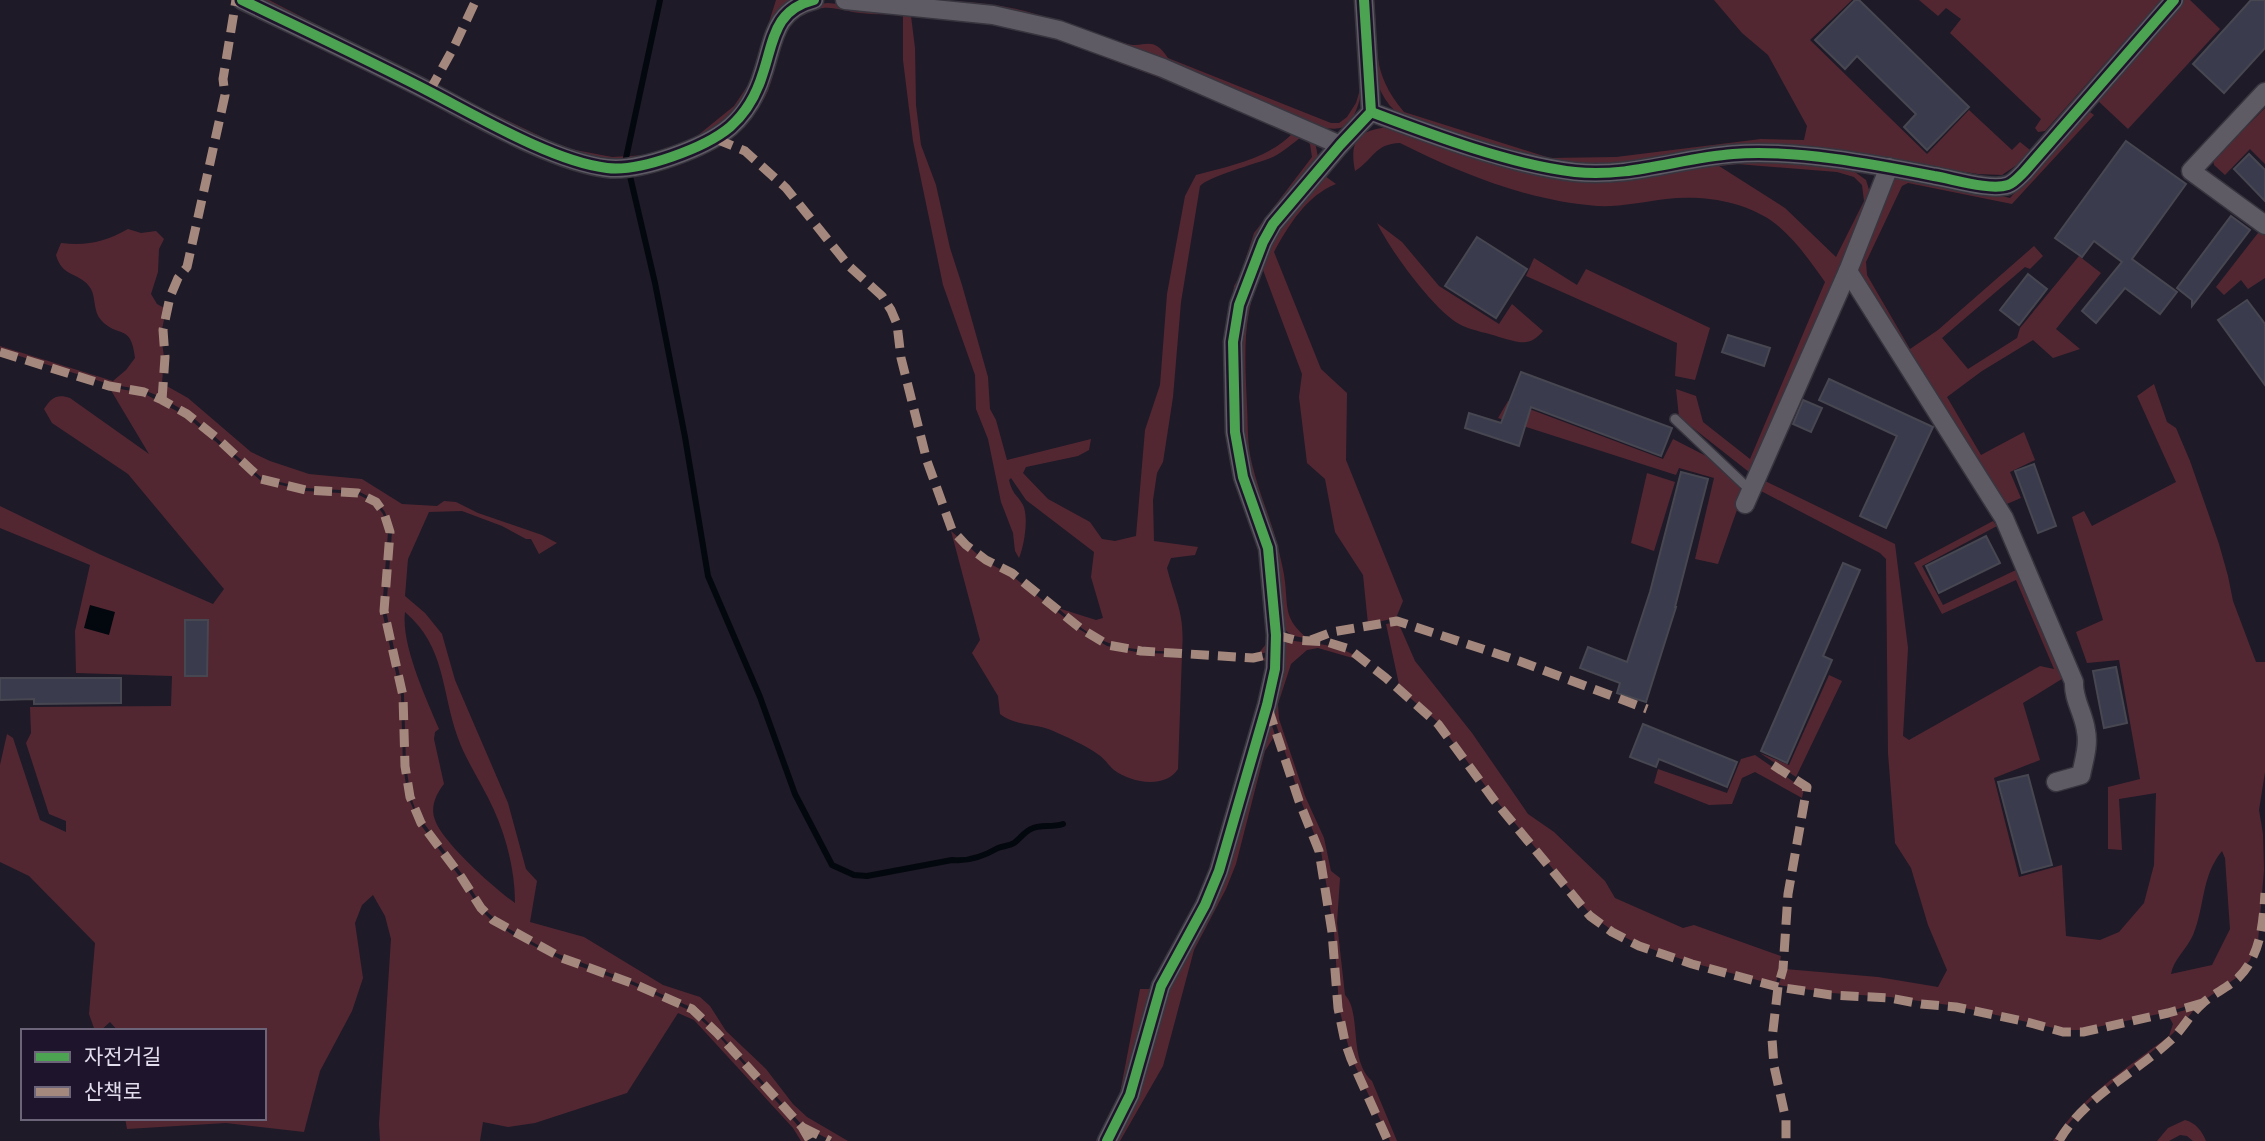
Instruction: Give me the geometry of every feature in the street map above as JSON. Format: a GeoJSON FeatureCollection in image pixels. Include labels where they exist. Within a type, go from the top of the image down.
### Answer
{"type":"FeatureCollection","features":[{"type":"Feature","properties":{"kind":"street"},"geometry":{"type":"LineString","coordinates":[[242,0],[503,130],[562,156],[608,169],[672,157],[698,146],[730,127],[741,116],[757,90],[779,23],[797,6],[814,0]]}},
{"type":"Feature","properties":{"kind":"street"},"geometry":{"type":"LineString","coordinates":[[845,0],[993,15],[1059,30],[1163,68],[1339,145]]}},
{"type":"Feature","properties":{"kind":"street"},"geometry":{"type":"LineString","coordinates":[[1107,1141],[1130,1095],[1161,986],[1205,905],[1219,871],[1264,717],[1275,669],[1275,614],[1268,548],[1242,477],[1236,432],[1233,355],[1239,305],[1263,242],[1273,224],[1339,145],[1371,112],[1364,0]]}},
{"type":"Feature","properties":{"kind":"street"},"geometry":{"type":"LineString","coordinates":[[1371,112],[1488,152],[1575,172],[1627,172],[1731,154],[1764,153],[1889,167],[1976,184],[2011,184],[2174,0]]}},
{"type":"Feature","properties":{"kind":"street"},"geometry":{"type":"LineString","coordinates":[[2265,92],[2191,171],[2265,225]]}},
{"type":"Feature","properties":{"kind":"street"},"geometry":{"type":"LineString","coordinates":[[1748,497],[1848,271],[1889,167]]}},
{"type":"Feature","properties":{"kind":"street"},"geometry":{"type":"LineString","coordinates":[[1848,271],[2004,518],[2074,682],[2086,729],[2086,754],[2081,775],[2056,782]]}},
{"type":"Feature","properties":{"kind":"lane"},"geometry":{"type":"LineString","coordinates":[[1675,419],[1748,497]]}},
{"type":"Feature","properties":{"kind":"shaded area"},"geometry":{"type":"Polygon","coordinates":[[[256,0],[269,0],[432,84],[256,0]]]}},
{"type":"Feature","properties":{"kind":"shaded area"},"geometry":{"type":"Polygon","coordinates":[[[776,0],[793,0],[755,80],[735,114],[697,142],[627,162],[565,153],[435,86],[565,148],[612,157],[647,155],[670,149],[697,136],[734,106],[750,82],[776,0]]]}},
{"type":"Feature","properties":{"kind":"shaded area"},"geometry":{"type":"Polygon","coordinates":[[[892,0],[958,1],[1008,7],[1127,44],[1153,44],[1168,58],[1331,123],[1339,123],[1347,117],[1356,103],[1364,76],[1353,117],[1343,127],[1321,128],[1082,33],[892,0]]]}},
{"type":"Feature","properties":{"kind":"shaded area"},"geometry":{"type":"Polygon","coordinates":[[[1367,0],[1374,0],[1381,71],[1393,97],[1404,112],[1550,158],[1616,157],[1761,139],[1804,140],[1807,126],[1768,55],[1742,33],[1714,0],[1852,0],[1810,40],[1927,154],[1969,110],[2012,150],[2020,142],[2030,150],[2021,162],[2002,175],[1978,174],[1852,155],[1618,167],[1541,162],[1401,116],[1381,93],[1376,78],[1370,47],[1367,0]]]}},
{"type":"Feature","properties":{"kind":"shaded area"},"geometry":{"type":"Polygon","coordinates":[[[1919,0],[2161,0],[2045,131],[2038,132],[2035,128],[2041,119],[1950,33],[1961,19],[1946,8],[1938,16],[1919,0]]]}},
{"type":"Feature","properties":{"kind":"shaded area"},"geometry":{"type":"Polygon","coordinates":[[[2183,0],[2190,0],[2220,29],[2128,129],[2095,98],[2183,0]]]}},
{"type":"Feature","properties":{"kind":"shaded area"},"geometry":{"type":"Polygon","coordinates":[[[828,3],[1001,21],[1050,31],[1133,61],[1309,134],[1315,142],[1318,157],[1271,217],[1255,243],[1233,313],[1228,360],[1234,457],[1240,486],[1266,561],[1271,651],[1257,655],[1267,643],[1263,557],[1232,471],[1225,424],[1225,343],[1234,286],[1254,233],[1312,157],[1310,144],[1301,137],[1273,157],[1222,174],[1200,186],[1181,302],[1173,397],[1163,462],[1157,473],[1153,500],[1154,541],[1198,547],[1195,555],[1171,558],[1167,568],[1181,618],[1182,652],[1118,646],[1088,633],[1058,608],[1096,620],[1103,618],[1091,577],[1094,552],[1026,500],[1011,478],[1009,480],[1023,505],[1026,517],[1019,558],[1015,551],[1013,533],[1001,502],[988,439],[976,409],[975,375],[943,285],[913,141],[903,60],[903,15],[865,14],[823,8],[809,11],[798,18],[784,39],[768,91],[760,105],[727,141],[722,138],[739,124],[757,100],[786,23],[796,13],[828,3]],[[911,16],[921,145],[936,185],[950,248],[988,377],[990,409],[996,420],[1007,460],[1091,439],[1089,450],[1078,456],[1026,467],[1023,473],[1048,499],[1090,522],[1102,539],[1115,541],[1136,536],[1145,430],[1160,385],[1167,294],[1185,196],[1196,175],[1260,155],[1293,133],[1179,85],[1034,31],[996,24],[911,16]]]}},
{"type":"Feature","properties":{"kind":"shaded area"},"geometry":{"type":"Polygon","coordinates":[[[2265,108],[2265,164],[2250,149],[2225,175],[2214,165],[2213,160],[2265,108]]]}},
{"type":"Feature","properties":{"kind":"shaded area"},"geometry":{"type":"Polygon","coordinates":[[[2090,112],[2094,115],[2012,204],[1908,183],[1902,186],[1866,262],[1867,275],[1910,349],[1938,330],[2034,246],[2043,256],[2030,269],[2025,267],[1942,338],[1968,369],[2017,338],[2020,328],[2079,256],[2101,273],[2056,329],[2080,349],[2053,358],[2033,340],[1982,371],[1947,397],[1981,455],[2024,432],[2035,460],[2010,472],[2021,498],[2002,506],[1857,270],[1891,181],[1909,174],[2010,198],[2090,112]]]}},
{"type":"Feature","properties":{"kind":"shaded area"},"geometry":{"type":"Polygon","coordinates":[[[1389,127],[1569,176],[1727,159],[1784,161],[1838,168],[1855,172],[1866,180],[1870,193],[1868,202],[1755,466],[1749,472],[1679,417],[1676,389],[1696,396],[1703,422],[1750,459],[1825,282],[1809,259],[1777,225],[1752,210],[1709,199],[1680,198],[1597,206],[1546,198],[1471,175],[1400,143],[1379,149],[1355,171],[1353,152],[1358,139],[1363,134],[1389,127]],[[1737,164],[1719,166],[1785,208],[1836,257],[1864,201],[1862,185],[1854,177],[1837,172],[1737,164]]]}},
{"type":"Feature","properties":{"kind":"shaded area"},"geometry":{"type":"Polygon","coordinates":[[[1318,176],[1325,176],[1336,184],[1307,203],[1274,252],[1321,369],[1347,393],[1346,460],[1403,601],[1396,618],[1368,624],[1363,575],[1335,532],[1325,479],[1307,463],[1299,397],[1302,374],[1263,270],[1251,303],[1246,336],[1249,450],[1279,551],[1288,613],[1294,625],[1307,638],[1288,633],[1281,622],[1275,565],[1244,460],[1237,372],[1243,309],[1255,273],[1283,222],[1318,176]]]}},
{"type":"Feature","properties":{"kind":"shaded area"},"geometry":{"type":"Polygon","coordinates":[[[1377,223],[1402,242],[1439,286],[1499,324],[1512,304],[1543,331],[1533,340],[1518,342],[1467,328],[1452,319],[1415,280],[1377,223]]]}},
{"type":"Feature","properties":{"kind":"shaded area"},"geometry":{"type":"Polygon","coordinates":[[[128,229],[141,233],[156,231],[164,239],[159,249],[158,272],[151,294],[157,304],[166,309],[161,335],[164,357],[161,397],[0,350],[0,346],[113,381],[126,370],[135,358],[127,335],[107,326],[101,320],[91,289],[63,268],[56,255],[61,243],[96,242],[128,229]]]}},
{"type":"Feature","properties":{"kind":"shaded area"},"geometry":{"type":"Polygon","coordinates":[[[2265,232],[2265,278],[2248,289],[2241,280],[2224,295],[2216,287],[2258,233],[2265,232]]]}},
{"type":"Feature","properties":{"kind":"shaded area"},"geometry":{"type":"Polygon","coordinates":[[[1534,258],[1577,285],[1586,269],[1710,328],[1695,380],[1675,376],[1677,343],[1526,276],[1534,258]]]}},
{"type":"Feature","properties":{"kind":"shaded area"},"geometry":{"type":"Polygon","coordinates":[[[2154,384],[2167,422],[2176,428],[2219,544],[2233,601],[2256,662],[2265,662],[2265,772],[2259,810],[2264,870],[2258,942],[2250,960],[2236,978],[2203,1001],[2168,1012],[2083,1030],[2063,1030],[1956,1006],[1778,985],[1785,969],[1878,977],[1938,987],[1947,970],[1928,925],[1911,868],[1895,843],[1888,753],[1886,559],[1880,553],[1761,491],[1765,481],[1895,544],[1908,648],[1903,736],[1909,740],[2040,666],[2054,669],[2016,580],[1942,614],[1914,563],[1993,521],[1997,526],[1922,566],[1943,605],[2020,568],[2065,677],[2023,703],[2040,760],[1994,778],[2019,877],[2062,865],[2066,936],[2100,940],[2119,932],[2144,903],[2154,865],[2156,793],[2119,799],[2122,850],[2108,849],[2108,787],[2140,779],[2119,660],[2087,663],[2076,632],[2103,620],[2072,517],[2084,511],[2092,526],[2176,482],[2137,396],[2154,384]],[[2222,851],[2210,871],[2193,935],[2174,964],[2171,974],[2212,965],[2230,929],[2225,858],[2222,851]]]}},
{"type":"Feature","properties":{"kind":"shaded area"},"geometry":{"type":"Polygon","coordinates":[[[165,385],[188,398],[251,452],[270,461],[309,474],[362,479],[402,504],[437,506],[444,501],[456,502],[557,543],[539,554],[531,539],[502,526],[462,511],[429,512],[408,559],[405,596],[425,613],[442,634],[455,680],[508,803],[526,869],[537,881],[530,922],[584,937],[663,985],[700,997],[710,1006],[726,1031],[766,1069],[793,1104],[807,1117],[848,1141],[832,1141],[803,1126],[693,1008],[634,982],[545,949],[502,925],[483,908],[462,874],[423,822],[411,797],[406,766],[404,695],[386,611],[392,532],[385,512],[377,501],[358,491],[306,488],[262,478],[188,413],[164,399],[165,385]],[[405,612],[411,655],[439,729],[435,732],[434,739],[444,784],[435,801],[435,820],[458,853],[515,903],[512,868],[503,832],[462,747],[435,655],[418,626],[405,612]]]}},
{"type":"Feature","properties":{"kind":"shaded area"},"geometry":{"type":"Polygon","coordinates":[[[109,387],[143,393],[186,416],[260,480],[306,491],[357,494],[375,503],[383,514],[388,532],[382,611],[401,696],[403,766],[408,797],[420,824],[480,909],[492,921],[516,937],[562,960],[633,985],[691,1011],[716,1033],[800,1128],[808,1141],[801,1141],[793,1128],[694,1020],[678,1013],[627,1093],[535,1123],[508,1127],[483,1122],[480,1141],[380,1141],[391,939],[385,916],[373,895],[362,905],[355,923],[363,978],[352,1011],[320,1071],[304,1132],[226,1123],[127,1129],[125,1120],[266,1120],[266,1029],[116,1029],[110,1022],[102,1029],[94,1029],[89,1014],[95,943],[29,876],[0,862],[0,765],[7,734],[13,738],[40,820],[66,832],[66,821],[49,814],[26,743],[31,733],[30,707],[171,706],[172,676],[76,673],[75,631],[90,565],[0,528],[0,506],[99,554],[213,604],[224,589],[128,474],[52,423],[44,409],[55,398],[70,398],[149,454],[109,387]]]}},
{"type":"Feature","properties":{"kind":"shaded area"},"geometry":{"type":"Polygon","coordinates":[[[1508,401],[1663,459],[1673,439],[1710,458],[1744,490],[1718,564],[1695,559],[1714,478],[1679,468],[1676,475],[1498,418],[1508,401]]]}},
{"type":"Feature","properties":{"kind":"shaded area"},"geometry":{"type":"Polygon","coordinates":[[[1647,473],[1675,482],[1654,551],[1631,543],[1647,473]]]}},
{"type":"Feature","properties":{"kind":"shaded area"},"geometry":{"type":"Polygon","coordinates":[[[951,531],[985,561],[1011,575],[1079,629],[1107,646],[1141,653],[1182,654],[1178,769],[1172,775],[1157,782],[1129,778],[1121,775],[1099,755],[1076,741],[1045,728],[1012,721],[1000,714],[998,696],[972,653],[980,640],[951,531]]]}},
{"type":"Feature","properties":{"kind":"shaded area"},"geometry":{"type":"Polygon","coordinates":[[[90,605],[115,612],[109,635],[84,628],[90,605]]]}},
{"type":"Feature","properties":{"kind":"shaded area"},"geometry":{"type":"Polygon","coordinates":[[[1398,622],[1415,661],[1472,733],[1528,814],[1554,832],[1605,881],[1615,898],[1683,928],[1694,925],[1781,956],[1776,985],[1693,963],[1640,945],[1613,931],[1591,915],[1495,799],[1439,723],[1400,689],[1386,624],[1398,622]]]}},
{"type":"Feature","properties":{"kind":"shaded area"},"geometry":{"type":"Polygon","coordinates":[[[1281,639],[1334,647],[1363,661],[1318,648],[1307,650],[1291,664],[1278,704],[1279,719],[1305,796],[1324,838],[1331,871],[1340,878],[1337,923],[1345,995],[1353,1013],[1360,1061],[1372,1081],[1397,1141],[1390,1141],[1352,1059],[1339,1007],[1334,932],[1321,851],[1301,801],[1270,706],[1281,639]]]}},
{"type":"Feature","properties":{"kind":"shaded area"},"geometry":{"type":"Polygon","coordinates":[[[1270,657],[1270,668],[1228,825],[1131,1076],[1101,1141],[1096,1141],[1120,1093],[1140,989],[1150,989],[1194,907],[1212,864],[1265,680],[1266,663],[1262,658],[1270,657]]]}},
{"type":"Feature","properties":{"kind":"shaded area"},"geometry":{"type":"Polygon","coordinates":[[[1829,675],[1842,681],[1796,777],[1760,753],[1789,765],[1829,675]]]}},
{"type":"Feature","properties":{"kind":"shaded area"},"geometry":{"type":"Polygon","coordinates":[[[1268,713],[1275,735],[1265,751],[1236,864],[1194,950],[1163,1066],[1120,1141],[1112,1141],[1151,1039],[1268,713]]]}},
{"type":"Feature","properties":{"kind":"shaded area"},"geometry":{"type":"Polygon","coordinates":[[[1755,755],[1804,789],[1802,798],[1755,772],[1742,778],[1732,804],[1709,805],[1654,783],[1658,769],[1727,793],[1741,759],[1755,755]]]}},
{"type":"Feature","properties":{"kind":"shaded area"},"geometry":{"type":"Polygon","coordinates":[[[2196,1007],[2163,1043],[2086,1105],[2057,1141],[2053,1141],[2064,1125],[2091,1097],[2169,1036],[2173,1024],[2168,1015],[2196,1007]]]}},
{"type":"Feature","properties":{"kind":"shaded area"},"geometry":{"type":"Polygon","coordinates":[[[2185,1120],[2198,1128],[2206,1141],[2193,1141],[2180,1135],[2169,1141],[2157,1141],[2168,1128],[2185,1120]]]}},
{"type":"Feature","properties":{"kind":"building"},"geometry":{"type":"Polygon","coordinates":[[[1855,0],[1859,0],[1969,107],[1927,150],[1904,127],[1916,114],[1857,56],[1845,69],[1815,40],[1855,0]]]}},
{"type":"Feature","properties":{"kind":"building"},"geometry":{"type":"Polygon","coordinates":[[[2251,0],[2265,0],[2265,48],[2224,93],[2193,64],[2251,0]]]}},
{"type":"Feature","properties":{"kind":"building"},"geometry":{"type":"Polygon","coordinates":[[[2126,141],[2186,184],[2132,259],[2177,292],[2160,314],[2125,288],[2096,323],[2082,311],[2122,262],[2094,241],[2082,257],[2055,238],[2126,141]]]}},
{"type":"Feature","properties":{"kind":"building"},"geometry":{"type":"Polygon","coordinates":[[[2249,154],[2265,170],[2265,201],[2234,169],[2249,154]]]}},
{"type":"Feature","properties":{"kind":"building"},"geometry":{"type":"Polygon","coordinates":[[[2231,216],[2250,230],[2192,306],[2192,300],[2177,288],[2231,216]]]}},
{"type":"Feature","properties":{"kind":"building"},"geometry":{"type":"Polygon","coordinates":[[[1477,237],[1527,269],[1496,318],[1445,286],[1477,237]]]}},
{"type":"Feature","properties":{"kind":"building"},"geometry":{"type":"Polygon","coordinates":[[[2028,274],[2047,289],[2019,325],[2000,310],[2028,274]]]}},
{"type":"Feature","properties":{"kind":"building"},"geometry":{"type":"Polygon","coordinates":[[[2247,300],[2265,324],[2265,385],[2218,320],[2247,300]]]}},
{"type":"Feature","properties":{"kind":"building"},"geometry":{"type":"Polygon","coordinates":[[[1728,335],[1770,348],[1764,366],[1722,352],[1728,335]]]}},
{"type":"Feature","properties":{"kind":"building"},"geometry":{"type":"Polygon","coordinates":[[[1521,372],[1672,428],[1661,456],[1531,407],[1519,446],[1465,428],[1469,413],[1501,423],[1521,372]]]}},
{"type":"Feature","properties":{"kind":"building"},"geometry":{"type":"Polygon","coordinates":[[[1829,379],[1933,427],[1886,528],[1860,516],[1897,436],[1819,400],[1829,379]]]}},
{"type":"Feature","properties":{"kind":"building"},"geometry":{"type":"Polygon","coordinates":[[[1803,400],[1822,408],[1811,432],[1793,424],[1803,400]]]}},
{"type":"Feature","properties":{"kind":"building"},"geometry":{"type":"Polygon","coordinates":[[[2034,464],[2056,526],[2038,533],[2015,471],[2034,464]]]}},
{"type":"Feature","properties":{"kind":"building"},"geometry":{"type":"Polygon","coordinates":[[[1681,472],[1708,479],[1676,607],[1646,702],[1617,693],[1620,683],[1580,668],[1588,647],[1627,662],[1650,592],[1681,472]]]}},
{"type":"Feature","properties":{"kind":"building"},"geometry":{"type":"Polygon","coordinates":[[[1986,536],[2000,563],[1939,593],[1926,566],[1986,536]]]}},
{"type":"Feature","properties":{"kind":"building"},"geometry":{"type":"Polygon","coordinates":[[[1843,563],[1860,570],[1823,656],[1832,660],[1787,763],[1761,751],[1843,563]]]}},
{"type":"Feature","properties":{"kind":"building"},"geometry":{"type":"Polygon","coordinates":[[[185,620],[208,620],[207,676],[185,676],[185,620]]]}},
{"type":"Feature","properties":{"kind":"building"},"geometry":{"type":"Polygon","coordinates":[[[2116,667],[2127,723],[2104,728],[2093,671],[2116,667]]]}},
{"type":"Feature","properties":{"kind":"building"},"geometry":{"type":"Polygon","coordinates":[[[0,678],[121,678],[121,703],[34,704],[34,699],[0,700],[0,678]]]}},
{"type":"Feature","properties":{"kind":"building"},"geometry":{"type":"Polygon","coordinates":[[[1643,724],[1737,762],[1727,787],[1659,759],[1656,767],[1630,757],[1643,724]]]}},
{"type":"Feature","properties":{"kind":"building"},"geometry":{"type":"Polygon","coordinates":[[[2028,775],[2052,865],[2022,873],[1998,782],[2028,775]]]}},
{"type":"Feature","properties":{"kind":"waterway"},"geometry":{"type":"LineString","coordinates":[[626,158],[660,0]]}},
{"type":"Feature","properties":{"kind":"waterway"},"geometry":{"type":"LineString","coordinates":[[630,176],[655,283],[685,437],[708,576],[760,697],[795,794],[832,865],[854,875],[867,876],[970,859],[1012,844],[1035,828],[1063,824]]}},
{"type":"Feature","properties":{"kind":"marked path"},"geometry":{"type":"LineString","coordinates":[[162,400],[165,357],[163,330],[170,297],[178,278],[187,267],[225,95],[223,79],[236,0]]}},
{"type":"Feature","properties":{"kind":"marked path"},"geometry":{"type":"LineString","coordinates":[[429,92],[476,0]]}},
{"type":"Feature","properties":{"kind":"marked path"},"geometry":{"type":"LineString","coordinates":[[718,136],[721,141],[745,151],[786,188],[849,266],[882,296],[891,310],[897,324],[901,358],[927,461],[952,530],[966,545],[986,560],[1012,573],[1080,628],[1108,645],[1141,651],[1253,658],[1276,653]]}},
{"type":"Feature","properties":{"kind":"marked path"},"geometry":{"type":"LineString","coordinates":[[0,352],[109,386],[144,392],[162,400],[187,414],[261,479],[306,490],[358,493],[376,502],[384,513],[390,532],[384,611],[403,696],[405,766],[410,797],[421,823],[481,908],[493,920],[562,958],[692,1009],[802,1127],[810,1141]]}},
{"type":"Feature","properties":{"kind":"marked path"},"geometry":{"type":"LineString","coordinates":[[1311,640],[1332,632],[1397,621],[1519,661],[1647,709]]}},
{"type":"Feature","properties":{"kind":"marked path"},"geometry":{"type":"LineString","coordinates":[[1276,635],[1295,640],[1327,642],[1349,649],[1386,678],[1438,724],[1494,800],[1590,916],[1612,932],[1639,946],[1692,964],[1778,987],[1956,1007],[2063,1032],[2083,1032],[2203,1003]]}},
{"type":"Feature","properties":{"kind":"marked path"},"geometry":{"type":"LineString","coordinates":[[1268,708],[1319,851],[1332,932],[1338,1008],[1345,1042],[1388,1141]]}},
{"type":"Feature","properties":{"kind":"marked path"},"geometry":{"type":"LineString","coordinates":[[1773,765],[1807,787],[1788,894],[1783,969],[1778,987],[1772,1039],[1774,1066],[1786,1120],[1786,1141]]}},
{"type":"Feature","properties":{"kind":"marked path"},"geometry":{"type":"LineString","coordinates":[[2059,1141],[2069,1126],[2095,1099],[2171,1040],[2198,1007],[2234,982],[2246,969],[2259,939],[2265,893]]}},
{"type":"Feature","properties":{"kind":"marked path"},"geometry":{"type":"LineString","coordinates":[[802,1127],[830,1141]]}},
{"type":"Feature","properties":{"kind":"cycle path"},"geometry":{"type":"LineString","coordinates":[[242,0],[541,148],[607,168],[637,166],[672,157],[705,143],[730,127],[754,95],[773,38],[783,19],[791,11],[814,0]]}},
{"type":"Feature","properties":{"kind":"cycle path"},"geometry":{"type":"LineString","coordinates":[[1107,1141],[1130,1095],[1161,986],[1205,905],[1219,871],[1267,705],[1275,669],[1276,635],[1268,548],[1243,477],[1235,432],[1233,342],[1239,305],[1263,242],[1273,224],[1371,112],[1364,0]]}},
{"type":"Feature","properties":{"kind":"cycle path"},"geometry":{"type":"LineString","coordinates":[[1371,112],[1499,156],[1575,172],[1635,170],[1713,156],[1757,153],[1860,162],[1971,184],[1992,187],[2008,185],[2024,172],[2174,0]]}}]}
